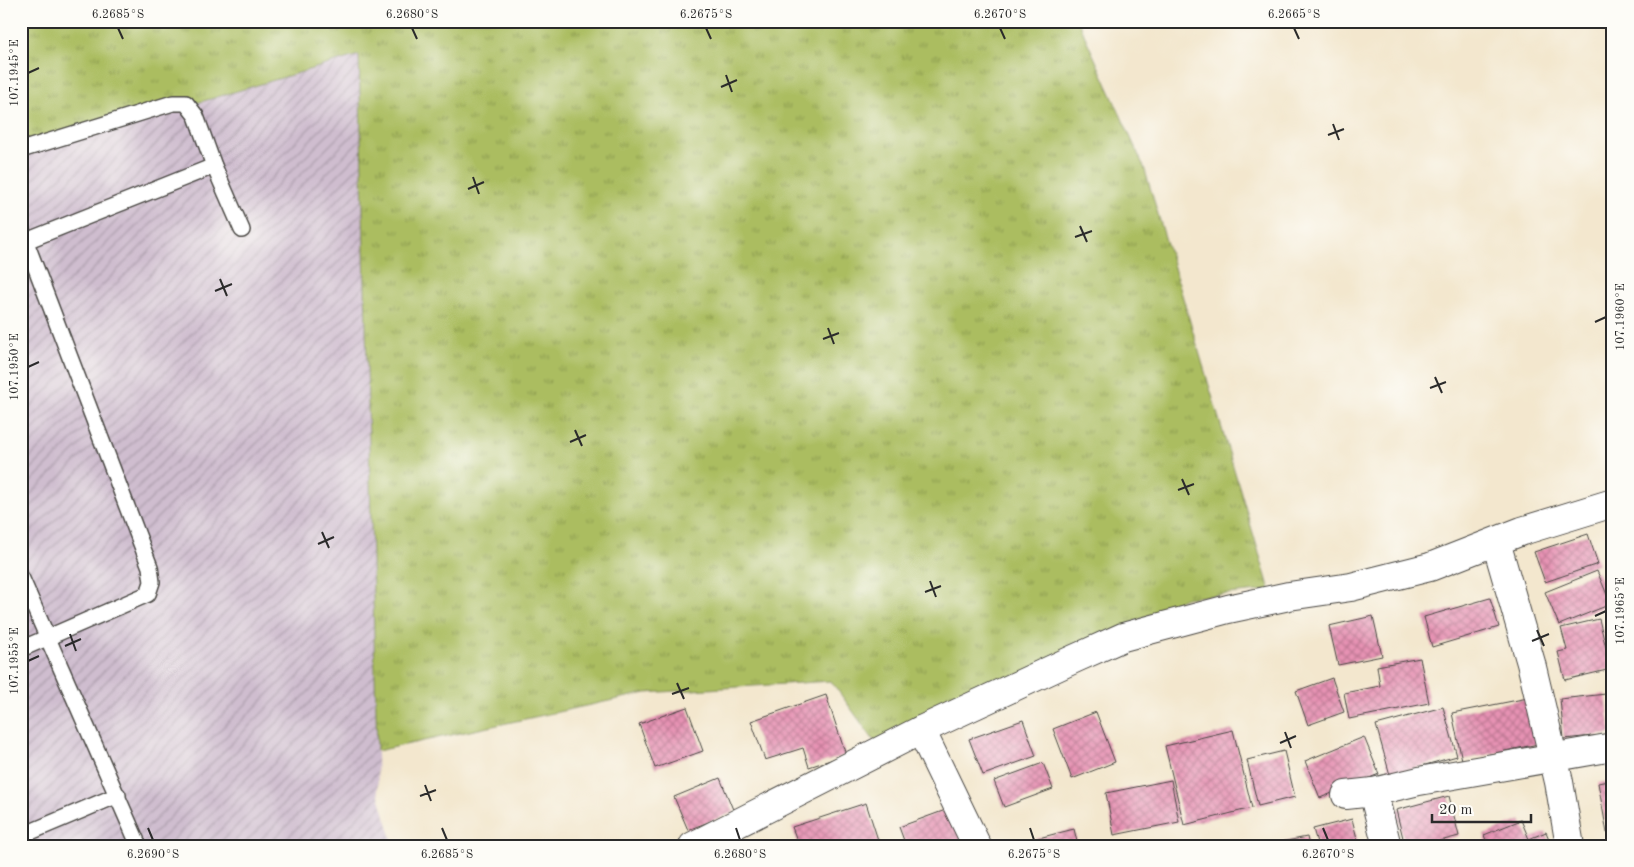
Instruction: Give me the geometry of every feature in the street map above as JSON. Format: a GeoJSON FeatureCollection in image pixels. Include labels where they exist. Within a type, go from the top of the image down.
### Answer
{"type":"FeatureCollection","features":[{"type":"Feature","properties":{"kind":"street"},"geometry":{"type":"LineString","coordinates":[[695,845],[921,730],[1074,658],[1123,638],[1237,607],[1288,596],[1351,586],[1430,567],[1546,523],[1613,503]]}},
{"type":"Feature","properties":{"kind":"street"},"geometry":{"type":"LineString","coordinates":[[1496,542],[1531,663],[1553,757],[1570,846]]}},
{"type":"Feature","properties":{"kind":"street"},"geometry":{"type":"LineString","coordinates":[[921,730],[977,846]]}},
{"type":"Feature","properties":{"kind":"street"},"geometry":{"type":"LineString","coordinates":[[1346,795],[1374,792],[1418,781],[1613,747]]}},
{"type":"Feature","properties":{"kind":"street"},"geometry":{"type":"LineString","coordinates":[[1374,792],[1387,846]]}},
{"type":"Feature","properties":{"kind":"lane"},"geometry":{"type":"LineString","coordinates":[[21,150],[173,103],[186,103],[196,116],[214,166],[242,230]]}},
{"type":"Feature","properties":{"kind":"lane"},"geometry":{"type":"LineString","coordinates":[[21,649],[148,594],[152,582],[150,567],[24,235],[214,166]]}},
{"type":"Feature","properties":{"kind":"lane"},"geometry":{"type":"LineString","coordinates":[[21,577],[139,846]]}},
{"type":"Feature","properties":{"kind":"lane"},"geometry":{"type":"LineString","coordinates":[[21,836],[118,795]]}},
{"type":"Feature","properties":{"kind":"shaded area"},"geometry":{"type":"Polygon","coordinates":[[[359,55],[378,792],[394,846],[21,846],[21,155],[359,55]]]}},
{"type":"Feature","properties":{"kind":"green space"},"geometry":{"type":"Polygon","coordinates":[[[21,21],[1078,21],[1144,167],[1270,590],[1186,598],[875,742],[831,681],[646,693],[377,751],[359,55],[21,155],[21,21]]]}},
{"type":"Feature","properties":{"kind":"building"},"geometry":{"type":"Polygon","coordinates":[[[1588,534],[1598,564],[1545,582],[1534,552],[1588,534]]]}},
{"type":"Feature","properties":{"kind":"building"},"geometry":{"type":"Polygon","coordinates":[[[1597,571],[1611,604],[1559,625],[1545,592],[1597,571]]]}},
{"type":"Feature","properties":{"kind":"building"},"geometry":{"type":"Polygon","coordinates":[[[1490,598],[1499,627],[1432,647],[1424,617],[1490,598]]]}},
{"type":"Feature","properties":{"kind":"building"},"geometry":{"type":"Polygon","coordinates":[[[1373,616],[1382,656],[1338,665],[1329,626],[1373,616]]]}},
{"type":"Feature","properties":{"kind":"building"},"geometry":{"type":"Polygon","coordinates":[[[1599,619],[1611,669],[1565,680],[1558,652],[1567,650],[1561,628],[1599,619]]]}},
{"type":"Feature","properties":{"kind":"building"},"geometry":{"type":"Polygon","coordinates":[[[1420,658],[1429,703],[1349,719],[1344,693],[1380,686],[1377,666],[1420,658]]]}},
{"type":"Feature","properties":{"kind":"building"},"geometry":{"type":"Polygon","coordinates":[[[1332,678],[1344,712],[1308,725],[1296,691],[1332,678]]]}},
{"type":"Feature","properties":{"kind":"building"},"geometry":{"type":"Polygon","coordinates":[[[1606,694],[1611,734],[1564,739],[1560,699],[1606,694]]]}},
{"type":"Feature","properties":{"kind":"building"},"geometry":{"type":"Polygon","coordinates":[[[826,695],[846,755],[809,767],[803,748],[765,760],[751,721],[826,695]]]}},
{"type":"Feature","properties":{"kind":"building"},"geometry":{"type":"Polygon","coordinates":[[[1533,697],[1543,743],[1462,760],[1452,713],[1533,697]]]}},
{"type":"Feature","properties":{"kind":"building"},"geometry":{"type":"Polygon","coordinates":[[[687,707],[703,751],[655,768],[639,724],[687,707]]]}},
{"type":"Feature","properties":{"kind":"building"},"geometry":{"type":"Polygon","coordinates":[[[1443,707],[1457,756],[1390,775],[1376,725],[1443,707]]]}},
{"type":"Feature","properties":{"kind":"building"},"geometry":{"type":"Polygon","coordinates":[[[1096,712],[1115,762],[1072,779],[1053,729],[1096,712]]]}},
{"type":"Feature","properties":{"kind":"building"},"geometry":{"type":"Polygon","coordinates":[[[1023,720],[1036,756],[983,775],[969,739],[1023,720]]]}},
{"type":"Feature","properties":{"kind":"building"},"geometry":{"type":"Polygon","coordinates":[[[1233,730],[1252,808],[1184,825],[1165,746],[1233,730]]]}},
{"type":"Feature","properties":{"kind":"building"},"geometry":{"type":"Polygon","coordinates":[[[1364,737],[1379,774],[1320,798],[1305,761],[1364,737]]]}},
{"type":"Feature","properties":{"kind":"building"},"geometry":{"type":"Polygon","coordinates":[[[1284,751],[1295,797],[1258,806],[1247,760],[1284,751]]]}},
{"type":"Feature","properties":{"kind":"building"},"geometry":{"type":"Polygon","coordinates":[[[1043,763],[1053,789],[1004,807],[994,781],[1043,763]]]}},
{"type":"Feature","properties":{"kind":"building"},"geometry":{"type":"Polygon","coordinates":[[[720,778],[734,812],[688,830],[674,797],[720,778]]]}},
{"type":"Feature","properties":{"kind":"building"},"geometry":{"type":"Polygon","coordinates":[[[1171,780],[1179,822],[1114,835],[1106,793],[1171,780]]]}},
{"type":"Feature","properties":{"kind":"building"},"geometry":{"type":"Polygon","coordinates":[[[1613,780],[1613,832],[1607,833],[1598,783],[1613,780]]]}},
{"type":"Feature","properties":{"kind":"building"},"geometry":{"type":"Polygon","coordinates":[[[1449,796],[1459,836],[1421,846],[1405,846],[1396,810],[1449,796]]]}},
{"type":"Feature","properties":{"kind":"building"},"geometry":{"type":"Polygon","coordinates":[[[866,803],[880,846],[799,846],[792,827],[866,803]]]}},
{"type":"Feature","properties":{"kind":"building"},"geometry":{"type":"Polygon","coordinates":[[[951,808],[965,846],[906,846],[899,827],[951,808]]]}},
{"type":"Feature","properties":{"kind":"building"},"geometry":{"type":"Polygon","coordinates":[[[1352,819],[1359,846],[1318,846],[1313,829],[1352,819]]]}},
{"type":"Feature","properties":{"kind":"building"},"geometry":{"type":"Polygon","coordinates":[[[1521,820],[1529,839],[1546,832],[1552,846],[1488,846],[1484,835],[1521,820]]]}},
{"type":"Feature","properties":{"kind":"building"},"geometry":{"type":"Polygon","coordinates":[[[1074,829],[1078,846],[1020,846],[1019,843],[1074,829]]]}},
{"type":"Feature","properties":{"kind":"building"},"geometry":{"type":"Polygon","coordinates":[[[1307,837],[1309,846],[1265,845],[1307,837]]]}}]}
